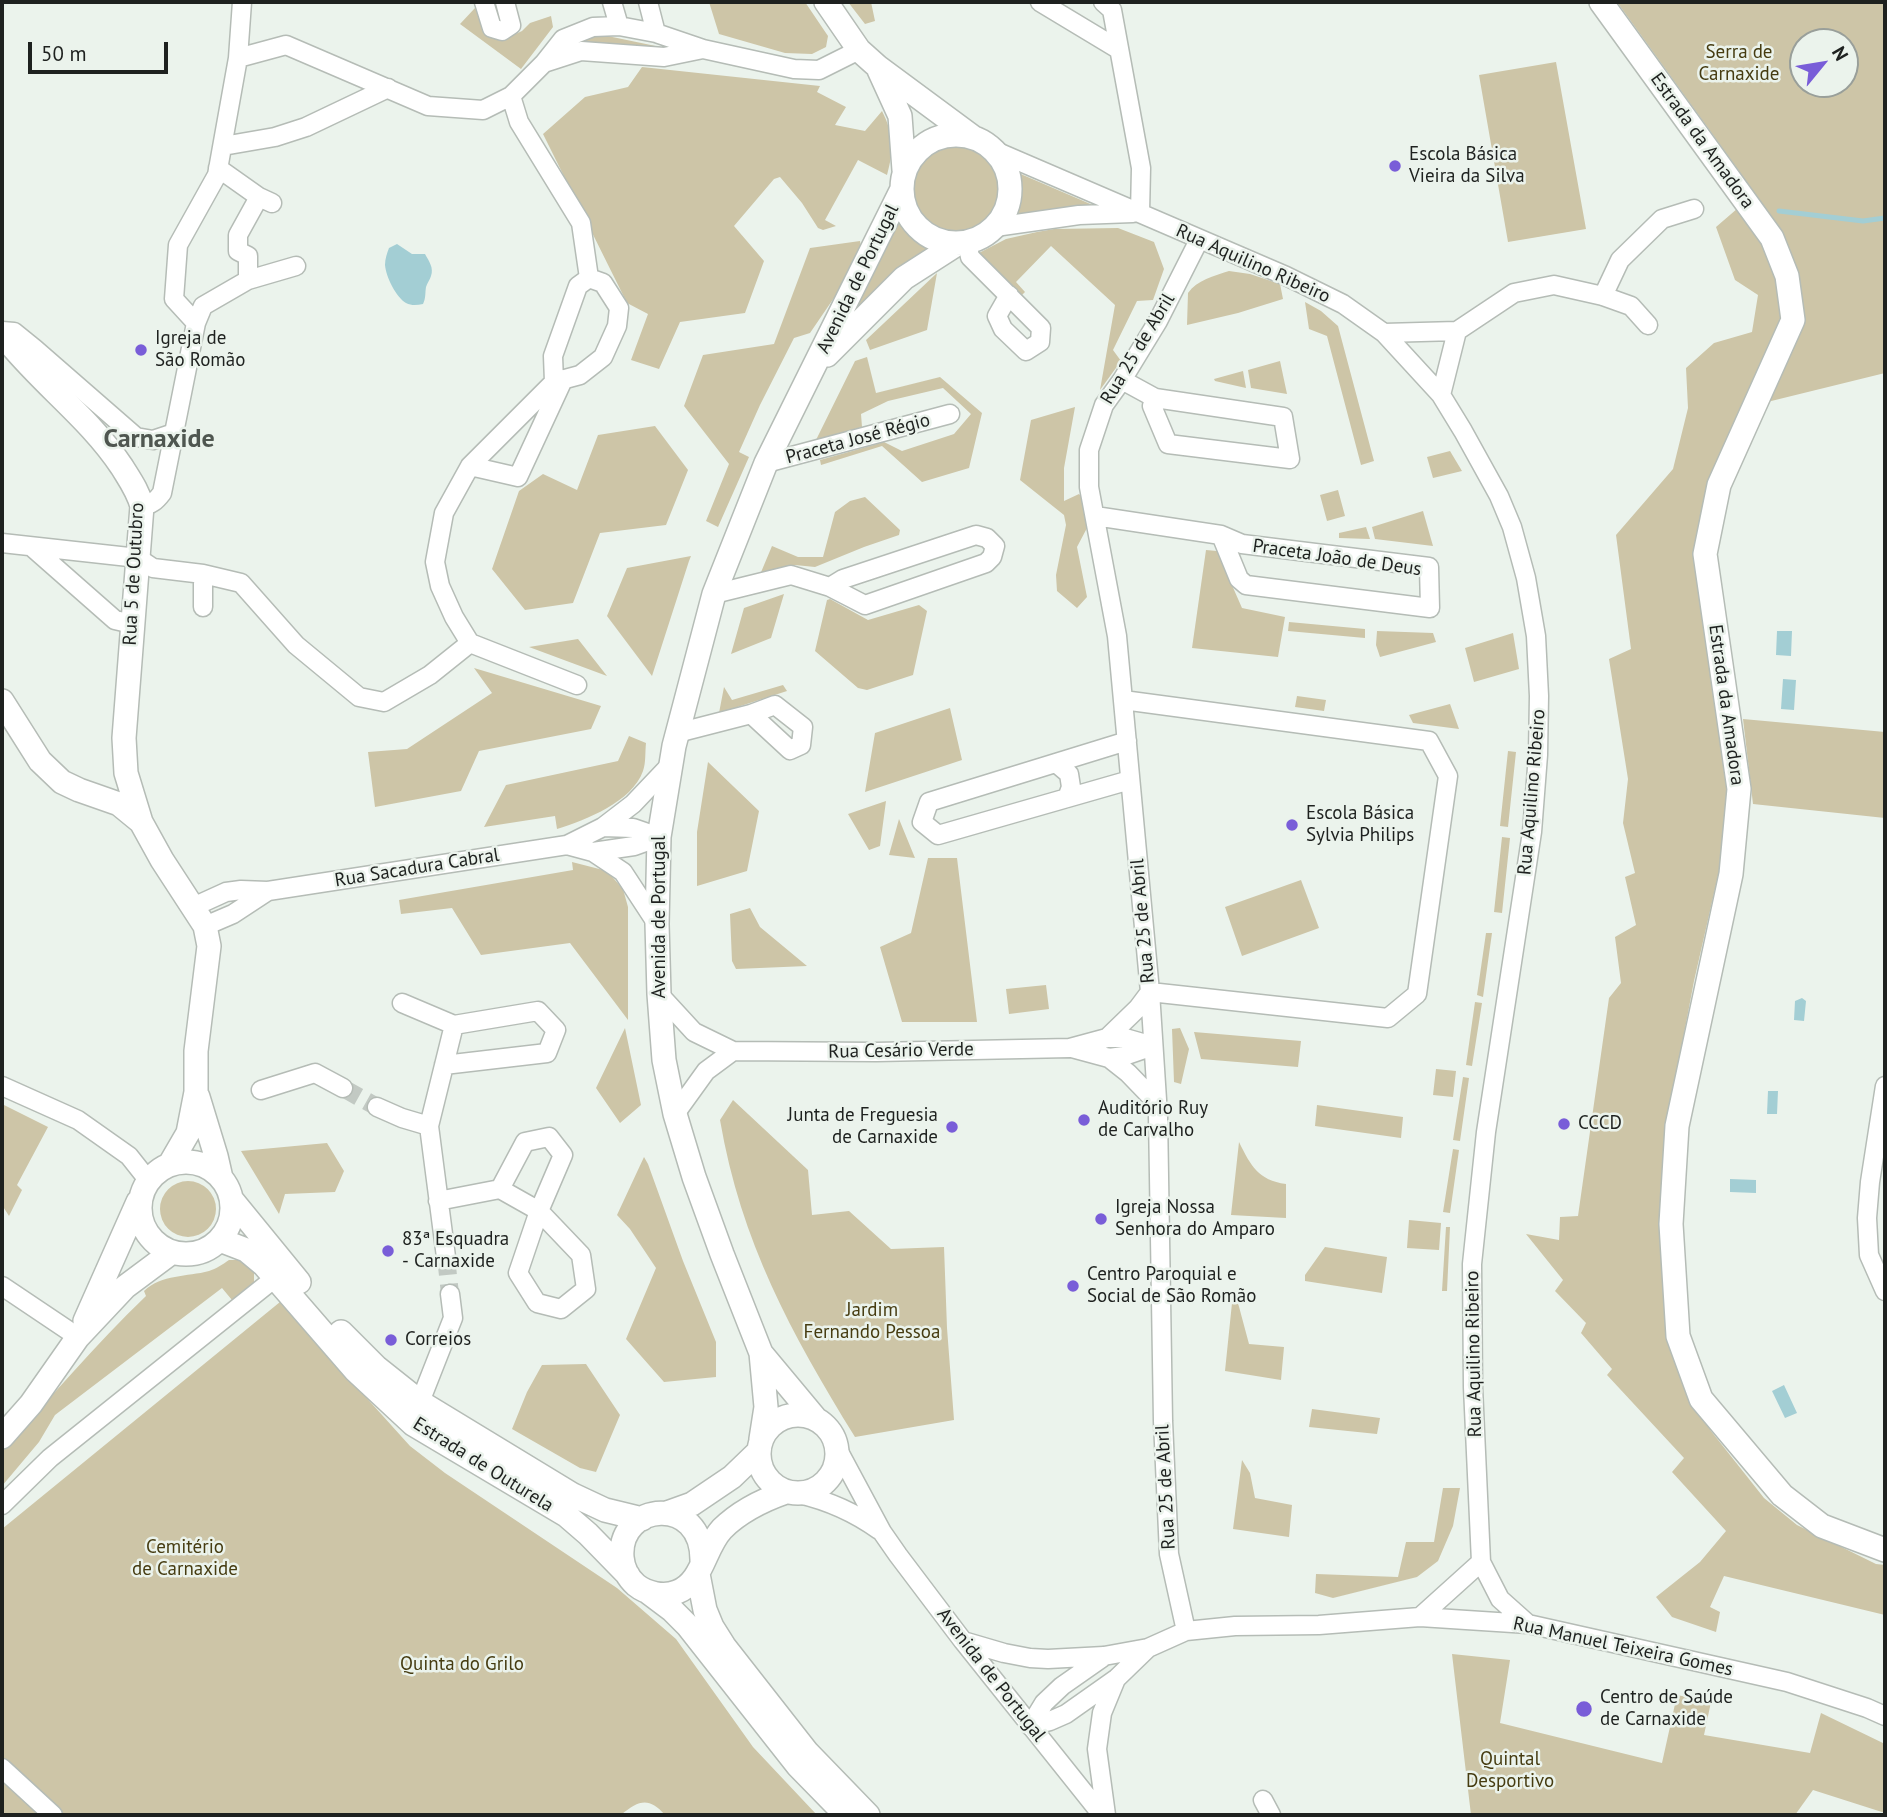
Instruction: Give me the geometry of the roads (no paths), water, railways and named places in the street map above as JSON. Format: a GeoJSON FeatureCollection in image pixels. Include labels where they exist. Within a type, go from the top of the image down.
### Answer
{"type":"FeatureCollection","features":[{"type":"Feature","properties":{"kind":"street"},"geometry":{"type":"LineString","coordinates":[[196,323],[174,299],[178,245],[217,175],[238,58],[242,2]]}},
{"type":"Feature","properties":{"kind":"street"},"geometry":{"type":"LineString","coordinates":[[484,2],[492,28],[502,31],[512,25],[505,2]]}},
{"type":"Feature","properties":{"kind":"street"},"geometry":{"type":"LineString","coordinates":[[612,2],[619,26]]}},
{"type":"Feature","properties":{"kind":"street"},"geometry":{"type":"LineString","coordinates":[[648,2],[656,33]]}},
{"type":"Feature","properties":{"kind":"street"},"geometry":{"type":"LineString","coordinates":[[1040,2],[1118,49]]}},
{"type":"Feature","properties":{"kind":"street"},"geometry":{"type":"LineString","coordinates":[[1103,2],[1112,10],[1141,169],[1140,213]]}},
{"type":"Feature","properties":{"kind":"street","name":"Estrada da Amadora"},"geometry":{"type":"LineString","coordinates":[[1601,2],[1772,238],[1787,276],[1793,320],[1719,485],[1704,554],[1739,789],[1731,874],[1678,1126],[1671,1224],[1678,1336],[1701,1399],[1782,1495],[1822,1526],[1885,1550]]}},
{"type":"Feature","properties":{"kind":"street"},"geometry":{"type":"LineString","coordinates":[[829,5],[859,50],[878,67],[984,144],[1005,167],[1010,188],[1007,209],[995,227],[978,239],[962,243],[936,240],[918,229],[906,212],[900,116],[878,67]]}},
{"type":"Feature","properties":{"kind":"street"},"geometry":{"type":"LineString","coordinates":[[238,58],[286,45],[428,106],[483,110],[510,96],[544,63],[563,39],[593,27],[619,26],[656,33],[704,49],[794,69],[819,70],[859,50]]}},
{"type":"Feature","properties":{"kind":"street"},"geometry":{"type":"LineString","coordinates":[[544,63],[581,51],[664,57],[704,49]]}},
{"type":"Feature","properties":{"kind":"street"},"geometry":{"type":"LineString","coordinates":[[223,146],[275,137],[306,127],[388,88]]}},
{"type":"Feature","properties":{"kind":"street"},"geometry":{"type":"LineString","coordinates":[[510,96],[519,122],[581,223],[589,278]]}},
{"type":"Feature","properties":{"kind":"street"},"geometry":{"type":"LineString","coordinates":[[903,180],[916,152],[933,139],[954,135],[984,144]]}},
{"type":"Feature","properties":{"kind":"street","name":"Rua Aquilino Ribeiro"},"geometry":{"type":"LineString","coordinates":[[984,144],[1286,276],[1343,304],[1384,333],[1441,395],[1499,496],[1512,527],[1526,578],[1536,636],[1538,755],[1532,832],[1486,1132],[1472,1264],[1473,1387],[1481,1562],[1500,1599],[1528,1624]]}},
{"type":"Feature","properties":{"kind":"street"},"geometry":{"type":"LineString","coordinates":[[218,167],[265,200],[238,235],[238,251],[248,256],[248,280]]}},
{"type":"Feature","properties":{"kind":"street","name":"Avenida de Portugal"},"geometry":{"type":"LineString","coordinates":[[760,1445],[766,1407],[761,1353],[694,1177],[675,1115],[664,1060],[657,924],[659,837],[677,733],[715,594],[766,463],[815,367],[903,180]]}},
{"type":"Feature","properties":{"kind":"street"},"geometry":{"type":"LineString","coordinates":[[1602,296],[1620,260],[1662,219],[1694,209]]}},
{"type":"Feature","properties":{"kind":"street","name":"Rua Aquilino Ribeiro"},"geometry":{"type":"LineString","coordinates":[[995,227],[1079,215],[1140,213]]}},
{"type":"Feature","properties":{"kind":"street","name":"Rua 25 de Abril"},"geometry":{"type":"LineString","coordinates":[[1186,1631],[1169,1554],[1163,1430],[1156,1102],[1150,992],[1117,636],[1090,486],[1089,450],[1104,405],[1158,321],[1199,240]]}},
{"type":"Feature","properties":{"kind":"street"},"geometry":{"type":"LineString","coordinates":[[962,243],[970,257],[1009,295]]}},
{"type":"Feature","properties":{"kind":"street","name":"Avenida de Portugal"},"geometry":{"type":"LineString","coordinates":[[815,367],[904,278],[962,243]]}},
{"type":"Feature","properties":{"kind":"street"},"geometry":{"type":"LineString","coordinates":[[142,506],[156,501],[162,493],[196,323],[203,306],[248,280],[296,266]]}},
{"type":"Feature","properties":{"kind":"street"},"geometry":{"type":"LineString","coordinates":[[470,466],[518,477],[559,381],[552,356],[578,286],[589,278]]}},
{"type":"Feature","properties":{"kind":"street"},"geometry":{"type":"LineString","coordinates":[[577,685],[470,643],[440,586],[435,562],[444,513],[470,466],[559,381],[580,375],[603,357],[617,326],[619,308],[603,283],[589,278]]}},
{"type":"Feature","properties":{"kind":"street"},"geometry":{"type":"LineString","coordinates":[[1384,333],[1457,331],[1514,293],[1554,285],[1631,306],[1648,325]]}},
{"type":"Feature","properties":{"kind":"street"},"geometry":{"type":"LineString","coordinates":[[1441,395],[1457,331]]}},
{"type":"Feature","properties":{"kind":"street"},"geometry":{"type":"LineString","coordinates":[[2,333],[14,332],[136,437],[153,440],[174,433]]}},
{"type":"Feature","properties":{"kind":"street","name":"Rua 5 de Outubro"},"geometry":{"type":"LineString","coordinates":[[2,333],[12,347],[110,449],[138,492],[142,506],[124,738],[125,761],[141,822]]}},
{"type":"Feature","properties":{"kind":"street"},"geometry":{"type":"LineString","coordinates":[[1122,380],[1155,398],[1283,416],[1290,459],[1168,444],[1152,406],[1155,398]]}},
{"type":"Feature","properties":{"kind":"street","name":"Praceta José Régio"},"geometry":{"type":"LineString","coordinates":[[766,463],[950,414]]}},
{"type":"Feature","properties":{"kind":"street","name":"Praceta João de Deus"},"geometry":{"type":"LineString","coordinates":[[1095,516],[1221,535],[1242,544],[1429,567],[1430,608],[1246,585],[1239,579],[1221,535]]}},
{"type":"Feature","properties":{"kind":"street"},"geometry":{"type":"LineString","coordinates":[[715,594],[791,575],[830,587],[865,604],[986,563],[992,557],[995,547],[987,538],[976,535],[843,579],[830,587]]}},
{"type":"Feature","properties":{"kind":"street"},"geometry":{"type":"LineString","coordinates":[[2,543],[138,558],[153,568],[203,574],[241,583],[296,645],[359,697],[384,702],[430,676],[470,643]]}},
{"type":"Feature","properties":{"kind":"street"},"geometry":{"type":"LineString","coordinates":[[32,547],[115,620],[132,624]]}},
{"type":"Feature","properties":{"kind":"street"},"geometry":{"type":"LineString","coordinates":[[203,574],[203,607]]}},
{"type":"Feature","properties":{"kind":"street"},"geometry":{"type":"LineString","coordinates":[[1123,699],[1429,741],[1448,776],[1417,994],[1388,1018],[1150,992]]}},
{"type":"Feature","properties":{"kind":"street"},"geometry":{"type":"LineString","coordinates":[[2,701],[40,761],[62,782],[119,804],[141,822],[199,916],[209,946],[196,1051],[196,1092],[188,1133],[170,1164]]}},
{"type":"Feature","properties":{"kind":"street"},"geometry":{"type":"LineString","coordinates":[[677,733],[751,714]]}},
{"type":"Feature","properties":{"kind":"street"},"geometry":{"type":"LineString","coordinates":[[1127,741],[929,802],[922,822],[938,835],[1130,780]]}},
{"type":"Feature","properties":{"kind":"street"},"geometry":{"type":"LineString","coordinates":[[79,790],[91,790],[109,782],[125,761]]}},
{"type":"Feature","properties":{"kind":"street"},"geometry":{"type":"LineString","coordinates":[[1056,763],[1069,774],[1071,787],[1067,798]]}},
{"type":"Feature","properties":{"kind":"street","name":"Rua Sacadura Cabral"},"geometry":{"type":"LineString","coordinates":[[199,916],[233,914],[268,891],[566,845],[603,827],[633,804],[672,764]]}},
{"type":"Feature","properties":{"kind":"street"},"geometry":{"type":"LineString","coordinates":[[603,827],[633,828],[659,837]]}},
{"type":"Feature","properties":{"kind":"street","name":"Rua Sacadura Cabral"},"geometry":{"type":"LineString","coordinates":[[593,852],[634,846],[659,837]]}},
{"type":"Feature","properties":{"kind":"street","name":"Rua Sacadura Cabral"},"geometry":{"type":"LineString","coordinates":[[566,845],[593,852],[623,872],[657,924]]}},
{"type":"Feature","properties":{"kind":"street","name":"Rua Cesário Verde"},"geometry":{"type":"LineString","coordinates":[[1107,1038],[1138,1008],[1150,992]]}},
{"type":"Feature","properties":{"kind":"street","name":"Rua Cesário Verde"},"geometry":{"type":"LineString","coordinates":[[659,994],[694,1032],[733,1051],[876,1052],[1070,1048],[1107,1038],[1125,1038],[1153,1046]]}},
{"type":"Feature","properties":{"kind":"street"},"geometry":{"type":"LineString","coordinates":[[402,1003],[454,1026],[538,1010],[556,1030],[547,1053],[444,1065]]}},
{"type":"Feature","properties":{"kind":"street"},"geometry":{"type":"LineString","coordinates":[[446,1257],[429,1126],[454,1026]]}},
{"type":"Feature","properties":{"kind":"street","name":"Rua Cesário Verde"},"geometry":{"type":"LineString","coordinates":[[1070,1048],[1109,1058],[1153,1046]]}},
{"type":"Feature","properties":{"kind":"street"},"geometry":{"type":"LineString","coordinates":[[675,1115],[706,1070],[733,1051]]}},
{"type":"Feature","properties":{"kind":"street","name":"Rua Cesário Verde"},"geometry":{"type":"LineString","coordinates":[[1109,1058],[1156,1102]]}},
{"type":"Feature","properties":{"kind":"street"},"geometry":{"type":"LineString","coordinates":[[261,1090],[315,1073],[343,1088]]}},
{"type":"Feature","properties":{"kind":"street"},"geometry":{"type":"LineString","coordinates":[[2,1086],[78,1120],[129,1156],[144,1189],[139,1213],[143,1226],[160,1247],[185,1255],[210,1248],[228,1228],[232,1200],[221,1178],[198,1163],[183,1161],[158,1170],[144,1189],[78,1337]]}},
{"type":"Feature","properties":{"kind":"street"},"geometry":{"type":"LineString","coordinates":[[1885,1086],[1867,1218],[1870,1255],[1885,1291]]}},
{"type":"Feature","properties":{"kind":"street"},"geometry":{"type":"LineString","coordinates":[[196,1092],[221,1178]]}},
{"type":"Feature","properties":{"kind":"street"},"geometry":{"type":"LineString","coordinates":[[377,1107],[429,1126]]}},
{"type":"Feature","properties":{"kind":"street"},"geometry":{"type":"LineString","coordinates":[[438,1202],[500,1189],[540,1211],[581,1255],[586,1289],[561,1309],[537,1303],[518,1273],[540,1211],[562,1155],[549,1137],[525,1142],[500,1189]]}},
{"type":"Feature","properties":{"kind":"street","name":"Estrada de Outurela"},"geometry":{"type":"LineString","coordinates":[[232,1200],[334,1325],[376,1367],[420,1402],[573,1495],[605,1510],[642,1519]]}},
{"type":"Feature","properties":{"kind":"street","name":"Estrada de Outurela"},"geometry":{"type":"LineString","coordinates":[[220,1240],[246,1250],[264,1265],[355,1370],[413,1424],[566,1515],[628,1575]]}},
{"type":"Feature","properties":{"kind":"street"},"geometry":{"type":"LineString","coordinates":[[2,1437],[31,1404],[78,1337],[125,1287],[172,1252]]}},
{"type":"Feature","properties":{"kind":"street"},"geometry":{"type":"LineString","coordinates":[[2,1505],[50,1458],[275,1278]]}},
{"type":"Feature","properties":{"kind":"street"},"geometry":{"type":"LineString","coordinates":[[2,1286],[78,1337]]}},
{"type":"Feature","properties":{"kind":"street"},"geometry":{"type":"LineString","coordinates":[[420,1402],[453,1318],[450,1293]]}},
{"type":"Feature","properties":{"kind":"street","name":"Avenida de Portugal"},"geometry":{"type":"LineString","coordinates":[[761,1353],[817,1419]]}},
{"type":"Feature","properties":{"kind":"street"},"geometry":{"type":"LineString","coordinates":[[648,1592],[662,1595],[676,1592],[688,1585],[700,1568],[712,1542],[746,1510],[768,1498],[812,1491],[823,1485],[832,1475],[838,1450],[827,1426],[804,1415],[778,1419],[768,1427],[760,1445],[732,1477],[692,1504],[642,1519],[632,1527],[622,1550],[623,1563],[636,1585],[672,1610],[687,1625],[798,1766],[846,1815]]}},
{"type":"Feature","properties":{"kind":"street"},"geometry":{"type":"LineString","coordinates":[[760,1445],[760,1464],[765,1476],[775,1486],[793,1493]]}},
{"type":"Feature","properties":{"kind":"street","name":"Avenida de Portugal"},"geometry":{"type":"LineString","coordinates":[[838,1450],[882,1532],[963,1641],[1104,1815]]}},
{"type":"Feature","properties":{"kind":"street","name":"Avenida de Portugal"},"geometry":{"type":"LineString","coordinates":[[793,1493],[842,1507],[882,1532]]}},
{"type":"Feature","properties":{"kind":"street"},"geometry":{"type":"LineString","coordinates":[[667,1513],[690,1524],[698,1535],[703,1547],[700,1568],[705,1610],[724,1646],[807,1752],[867,1815]]}},
{"type":"Feature","properties":{"kind":"street"},"geometry":{"type":"LineString","coordinates":[[1420,1617],[1481,1562]]}},
{"type":"Feature","properties":{"kind":"street","name":"Rua Manuel Teixeira Gomes"},"geometry":{"type":"LineString","coordinates":[[963,1641],[1004,1653],[1048,1659],[1104,1656],[1148,1648],[1186,1631],[1235,1626],[1319,1625],[1420,1617],[1528,1624],[1787,1682],[1885,1716]]}},
{"type":"Feature","properties":{"kind":"street","name":"Rua Manuel Teixeira Gomes"},"geometry":{"type":"LineString","coordinates":[[1030,1726],[1066,1714],[1117,1678],[1148,1648]]}},
{"type":"Feature","properties":{"kind":"street","name":"Rua Manuel Teixeira Gomes"},"geometry":{"type":"LineString","coordinates":[[1030,1726],[1044,1703],[1062,1686],[1104,1656]]}},
{"type":"Feature","properties":{"kind":"street","name":"Rua Manuel Teixeira Gomes"},"geometry":{"type":"LineString","coordinates":[[1104,1815],[1097,1749],[1101,1713],[1117,1678]]}},
{"type":"Feature","properties":{"kind":"street"},"geometry":{"type":"LineString","coordinates":[[2,1768],[53,1815]]}},
{"type":"Feature","properties":{"kind":"water"},"geometry":{"type":"Polygon","coordinates":[[[397,244],[412,254],[425,254],[431,265],[432,273],[423,304],[406,303],[389,281],[386,258],[389,248],[397,244]]]}},
{"type":"Feature","properties":{"kind":"water"},"geometry":{"type":"Polygon","coordinates":[[[1777,631],[1792,631],[1791,656],[1776,655],[1777,631]]]}},
{"type":"Feature","properties":{"kind":"water"},"geometry":{"type":"Polygon","coordinates":[[[1783,679],[1796,680],[1794,710],[1781,709],[1783,679]]]}},
{"type":"Feature","properties":{"kind":"water"},"geometry":{"type":"Polygon","coordinates":[[[1802,998],[1806,1001],[1804,1021],[1794,1020],[1795,1001],[1802,998]]]}},
{"type":"Feature","properties":{"kind":"water"},"geometry":{"type":"Polygon","coordinates":[[[1768,1091],[1778,1091],[1777,1114],[1767,1114],[1768,1091]]]}},
{"type":"Feature","properties":{"kind":"water"},"geometry":{"type":"Polygon","coordinates":[[[1730,1179],[1756,1180],[1756,1193],[1730,1192],[1730,1179]]]}},
{"type":"Feature","properties":{"kind":"water"},"geometry":{"type":"Polygon","coordinates":[[[1784,1385],[1797,1413],[1785,1418],[1772,1391],[1784,1385]]]}},
{"type":"Feature","properties":{"kind":"waterway"},"geometry":{"type":"LineString","coordinates":[[1779,211],[1863,221],[1885,218]]}},
{"type":"Feature","properties":{"kind":"tunnel"},"geometry":{"type":"LineString","coordinates":[[343,1088],[377,1107]]}},
{"type":"Feature","properties":{"kind":"tunnel"},"geometry":{"type":"LineString","coordinates":[[446,1257],[450,1294]]}},
{"type":"Feature","properties":{"kind":"place","name":"Escola Básica Vieira da Silva"},"geometry":{"type":"Point","coordinates":[1395,166]}},
{"type":"Feature","properties":{"kind":"place","name":"Igreja de São Romão"},"geometry":{"type":"Point","coordinates":[141,350]}},
{"type":"Feature","properties":{"kind":"place","name":"Escola Básica Sylvia Philips"},"geometry":{"type":"Point","coordinates":[1292,825]}},
{"type":"Feature","properties":{"kind":"place","name":"Auditório Ruy de Carvalho"},"geometry":{"type":"Point","coordinates":[1084,1120]}},
{"type":"Feature","properties":{"kind":"place","name":"CCCD"},"geometry":{"type":"Point","coordinates":[1564,1124]}},
{"type":"Feature","properties":{"kind":"place","name":"Junta de Freguesia de Carnaxide"},"geometry":{"type":"Point","coordinates":[952,1127]}},
{"type":"Feature","properties":{"kind":"place","name":"Igreja Nossa Senhora do Amparo"},"geometry":{"type":"Point","coordinates":[1101,1219]}},
{"type":"Feature","properties":{"kind":"place","name":"83ª Esquadra - Carnaxide"},"geometry":{"type":"Point","coordinates":[388,1251]}},
{"type":"Feature","properties":{"kind":"place","name":"Centro Paroquial e Social de São Romão"},"geometry":{"type":"Point","coordinates":[1073,1286]}},
{"type":"Feature","properties":{"kind":"place","name":"Correios"},"geometry":{"type":"Point","coordinates":[391,1340]}},
{"type":"Feature","properties":{"kind":"place","name":"Centro de Saúde de Carnaxide"},"geometry":{"type":"Point","coordinates":[1584,1709]}},
{"type":"Feature","properties":{"kind":"district","name":"Carnaxide"},"geometry":{"type":"Point","coordinates":[159,440]}},
{"type":"Feature","properties":{"kind":"park label","name":"Serra de Carnaxide"},"geometry":{"type":"Point","coordinates":[1739,64]}},
{"type":"Feature","properties":{"kind":"park label","name":"Jardim Fernando Pessoa"},"geometry":{"type":"Point","coordinates":[872,1322]}},
{"type":"Feature","properties":{"kind":"park label","name":"Cemitério de Carnaxide"},"geometry":{"type":"Point","coordinates":[185,1559]}},
{"type":"Feature","properties":{"kind":"park label","name":"Quinta do Grilo"},"geometry":{"type":"Point","coordinates":[462,1665]}},
{"type":"Feature","properties":{"kind":"park label","name":"Quintal Desportivo"},"geometry":{"type":"Point","coordinates":[1510,1771]}}]}
